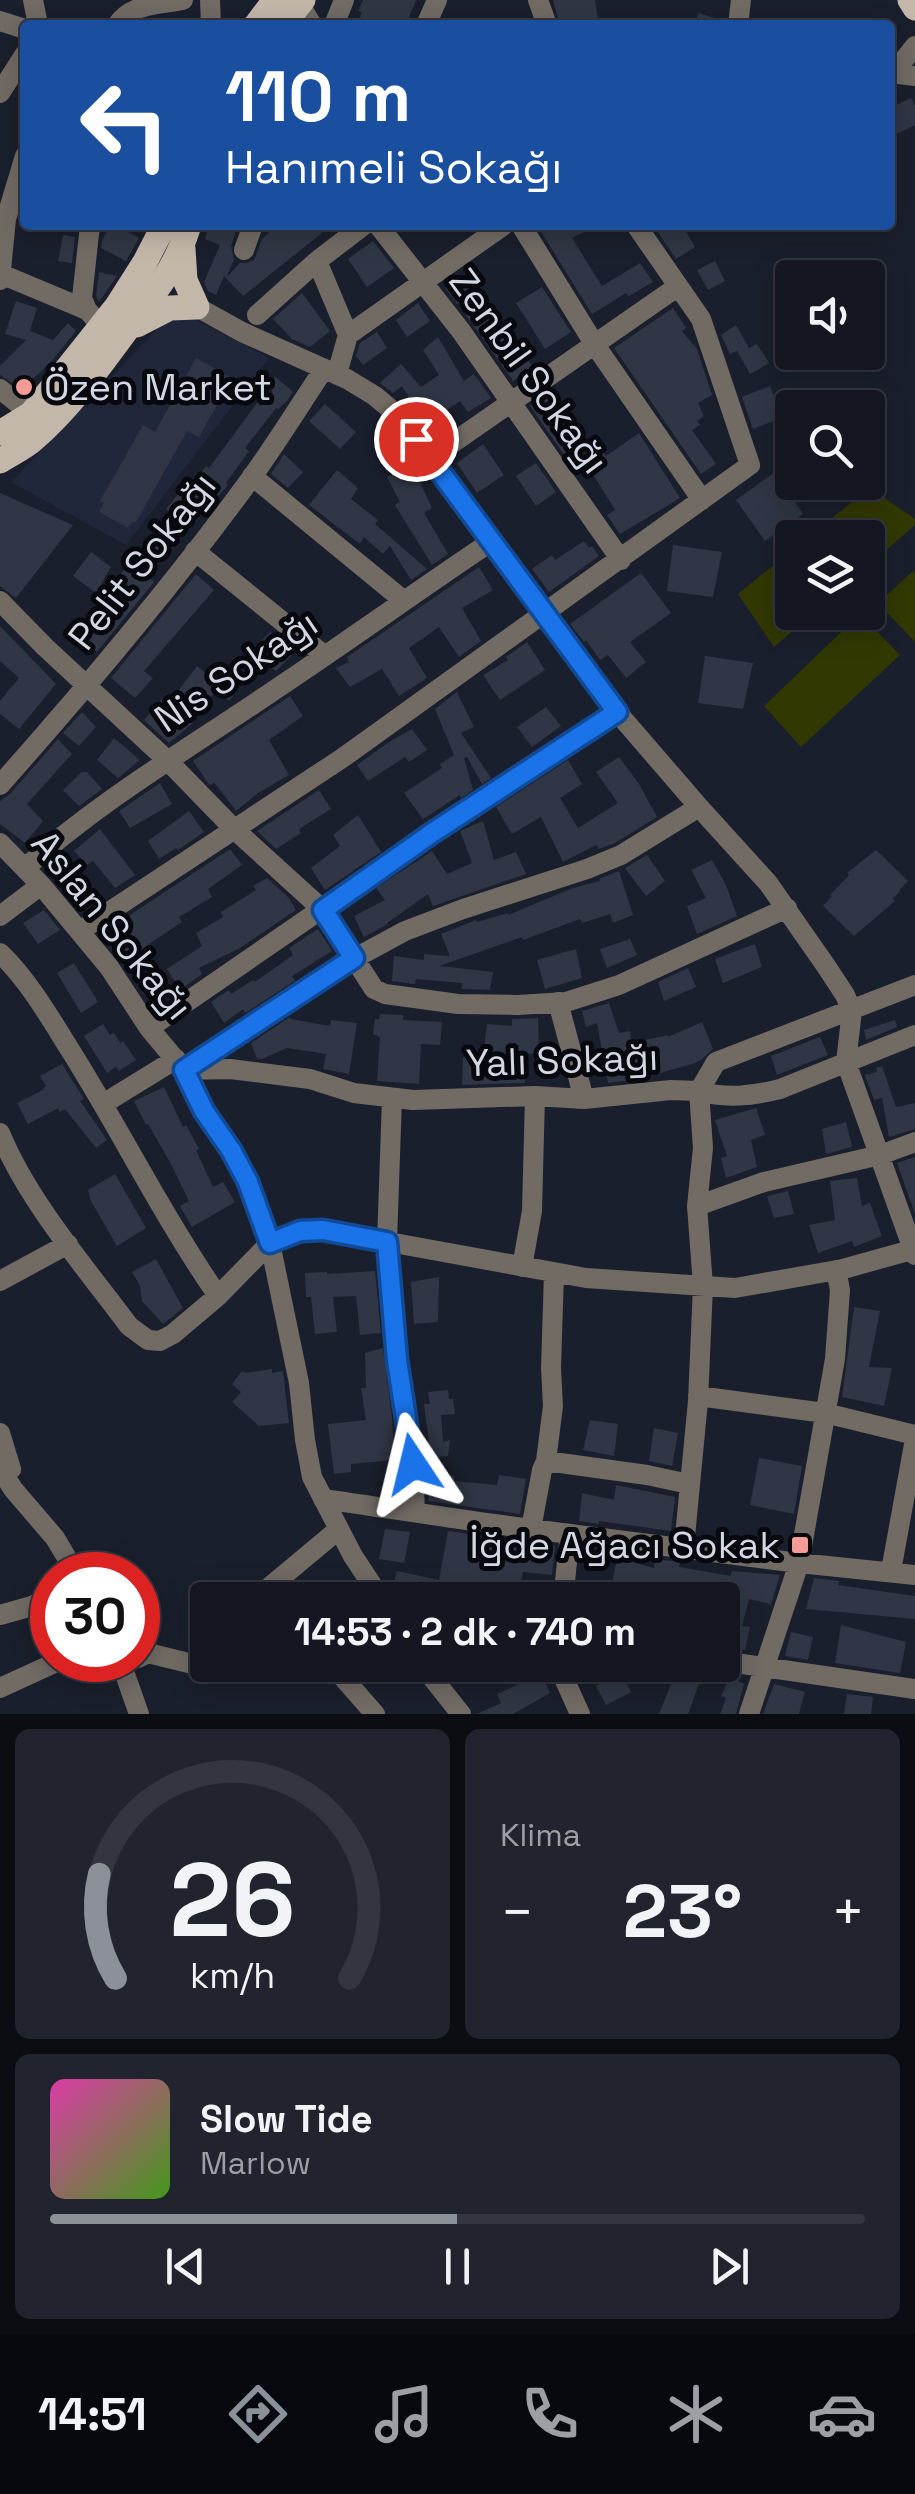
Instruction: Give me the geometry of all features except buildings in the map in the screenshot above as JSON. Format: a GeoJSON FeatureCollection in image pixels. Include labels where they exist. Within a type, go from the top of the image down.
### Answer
{"type":"FeatureCollection","features":[{"type":"Feature","properties":{"kind":"main road"},"geometry":{"type":"LineString","coordinates":[[910,0],[915,8]]}},
{"type":"Feature","properties":{"kind":"main road"},"geometry":{"type":"LineString","coordinates":[[268,20],[298,7]]}},
{"type":"Feature","properties":{"kind":"main road"},"geometry":{"type":"LineString","coordinates":[[0,432],[32,414],[116,306],[161,230]]}},
{"type":"Feature","properties":{"kind":"main road"},"geometry":{"type":"LineString","coordinates":[[104,322],[170,308],[197,307],[185,280],[186,235]]}},
{"type":"Feature","properties":{"kind":"main road"},"geometry":{"type":"LineString","coordinates":[[0,471],[80,392],[104,322],[160,289],[186,235]]}},
{"type":"Feature","properties":{"kind":"main road"},"geometry":{"type":"LineString","coordinates":[[0,461],[32,441]]}},
{"type":"Feature","properties":{"kind":"street"},"geometry":{"type":"LineString","coordinates":[[120,20],[135,8],[182,0]]}},
{"type":"Feature","properties":{"kind":"street"},"geometry":{"type":"LineString","coordinates":[[895,69],[915,46]]}},
{"type":"Feature","properties":{"kind":"street"},"geometry":{"type":"LineString","coordinates":[[0,93],[20,62]]}},
{"type":"Feature","properties":{"kind":"street"},"geometry":{"type":"LineString","coordinates":[[20,173],[6,219],[1,277],[104,322]]}},
{"type":"Feature","properties":{"kind":"street"},"geometry":{"type":"LineString","coordinates":[[89,230],[82,298],[104,322]]}},
{"type":"Feature","properties":{"kind":"street"},"geometry":{"type":"LineString","coordinates":[[244,250],[252,230]]}},
{"type":"Feature","properties":{"kind":"street"},"geometry":{"type":"LineString","coordinates":[[257,316],[358,230]]}},
{"type":"Feature","properties":{"kind":"street","name":"Zenbil Sokağı"},"geometry":{"type":"LineString","coordinates":[[382,230],[512,402],[621,560]]}},
{"type":"Feature","properties":{"kind":"street"},"geometry":{"type":"LineString","coordinates":[[318,261],[348,335],[497,230]]}},
{"type":"Feature","properties":{"kind":"street"},"geometry":{"type":"LineString","coordinates":[[524,230],[594,345],[702,500]]}},
{"type":"Feature","properties":{"kind":"street"},"geometry":{"type":"LineString","coordinates":[[80,931],[341,758],[750,465],[700,319],[639,230]]}},
{"type":"Feature","properties":{"kind":"street"},"geometry":{"type":"LineString","coordinates":[[431,458],[677,286]]}},
{"type":"Feature","properties":{"kind":"street"},"geometry":{"type":"LineString","coordinates":[[0,1134],[27,1188],[129,1326],[148,1340],[160,1341],[173,1334],[218,1296],[270,1243],[300,1231],[323,1230],[586,1278],[735,1288],[914,1251],[846,1062],[852,1011],[787,908],[617,712],[431,458],[388,407],[330,371],[197,307]]}},
{"type":"Feature","properties":{"kind":"street","name":"Pelit Sokağı"},"geometry":{"type":"LineString","coordinates":[[0,786],[89,686],[195,551],[330,371],[348,335]]}},
{"type":"Feature","properties":{"kind":"street"},"geometry":{"type":"LineString","coordinates":[[0,389],[32,414]]}},
{"type":"Feature","properties":{"kind":"street"},"geometry":{"type":"LineString","coordinates":[[252,476],[403,600]]}},
{"type":"Feature","properties":{"kind":"street","name":"Nis Sokağı"},"geometry":{"type":"LineString","coordinates":[[25,868],[59,838],[167,760],[492,541]]}},
{"type":"Feature","properties":{"kind":"street"},"geometry":{"type":"LineString","coordinates":[[195,551],[324,656]]}},
{"type":"Feature","properties":{"kind":"street"},"geometry":{"type":"LineString","coordinates":[[0,601],[323,910],[374,989],[386,994],[458,1004],[566,1002],[618,985],[787,908]]}},
{"type":"Feature","properties":{"kind":"street"},"geometry":{"type":"LineString","coordinates":[[149,1028],[432,833],[617,712]]}},
{"type":"Feature","properties":{"kind":"street"},"geometry":{"type":"LineString","coordinates":[[104,1104],[405,932],[448,914],[587,870],[622,854],[699,807]]}},
{"type":"Feature","properties":{"kind":"street","name":"Aslan Sokağı"},"geometry":{"type":"LineString","coordinates":[[0,842],[110,967],[149,1028],[180,1064],[248,1182],[270,1243],[299,1383],[312,1478],[371,1582]]}},
{"type":"Feature","properties":{"kind":"street"},"geometry":{"type":"LineString","coordinates":[[0,916],[41,885]]}},
{"type":"Feature","properties":{"kind":"street"},"geometry":{"type":"LineString","coordinates":[[0,954],[22,976],[104,1104],[168,1219],[218,1296]]}},
{"type":"Feature","properties":{"kind":"street","name":"Yalı Sokağı"},"geometry":{"type":"LineString","coordinates":[[180,1064],[310,1079],[354,1093],[414,1100],[584,1098],[698,1090],[716,1062],[915,986]]}},
{"type":"Feature","properties":{"kind":"street"},"geometry":{"type":"LineString","coordinates":[[558,1002],[584,1098]]}},
{"type":"Feature","properties":{"kind":"street"},"geometry":{"type":"LineString","coordinates":[[684,1548],[703,1286],[697,1206],[703,1148],[698,1090],[716,1096],[780,1089],[915,1035]]}},
{"type":"Feature","properties":{"kind":"street"},"geometry":{"type":"LineString","coordinates":[[522,1266],[532,1211],[535,1096]]}},
{"type":"Feature","properties":{"kind":"street"},"geometry":{"type":"LineString","coordinates":[[392,1098],[387,1242],[400,1379],[413,1464],[414,1512]]}},
{"type":"Feature","properties":{"kind":"street"},"geometry":{"type":"LineString","coordinates":[[697,1206],[764,1182],[880,1155],[915,1142]]}},
{"type":"Feature","properties":{"kind":"street"},"geometry":{"type":"LineString","coordinates":[[0,1282],[68,1244]]}},
{"type":"Feature","properties":{"kind":"street"},"geometry":{"type":"LineString","coordinates":[[749,1714],[799,1563],[835,1359],[840,1290],[836,1270]]}},
{"type":"Feature","properties":{"kind":"street"},"geometry":{"type":"LineString","coordinates":[[531,1529],[546,1461],[552,1406],[554,1273]]}},
{"type":"Feature","properties":{"kind":"street"},"geometry":{"type":"LineString","coordinates":[[698,1396],[826,1414],[915,1437],[891,1571]]}},
{"type":"Feature","properties":{"kind":"street"},"geometry":{"type":"LineString","coordinates":[[0,1433],[11,1470],[2,1471],[63,1552]]}},
{"type":"Feature","properties":{"kind":"street"},"geometry":{"type":"LineString","coordinates":[[546,1461],[689,1484]]}},
{"type":"Feature","properties":{"kind":"street"},"geometry":{"type":"LineString","coordinates":[[323,1499],[435,1517],[915,1574]]}},
{"type":"Feature","properties":{"kind":"street"},"geometry":{"type":"LineString","coordinates":[[276,1582],[339,1529]]}},
{"type":"Feature","properties":{"kind":"street"},"geometry":{"type":"LineString","coordinates":[[565,1582],[570,1534]]}},
{"type":"Feature","properties":{"kind":"street"},"geometry":{"type":"LineString","coordinates":[[0,1615],[30,1607]]}},
{"type":"Feature","properties":{"kind":"street"},"geometry":{"type":"LineString","coordinates":[[160,1655],[190,1663]]}},
{"type":"Feature","properties":{"kind":"street"},"geometry":{"type":"LineString","coordinates":[[740,1664],[915,1689]]}},
{"type":"Feature","properties":{"kind":"street"},"geometry":{"type":"LineString","coordinates":[[0,1688],[30,1674]]}},
{"type":"Feature","properties":{"kind":"street"},"geometry":{"type":"LineString","coordinates":[[132,1682],[139,1714]]}},
{"type":"Feature","properties":{"kind":"street"},"geometry":{"type":"LineString","coordinates":[[348,1682],[375,1714]]}},
{"type":"Feature","properties":{"kind":"street"},"geometry":{"type":"LineString","coordinates":[[436,1682],[462,1714]]}},
{"type":"Feature","properties":{"kind":"street"},"geometry":{"type":"LineString","coordinates":[[566,1682],[580,1714]]}},
{"type":"Feature","properties":{"kind":"street"},"geometry":{"type":"LineString","coordinates":[[433,1714],[447,1695]]}},
{"type":"Feature","properties":{"kind":"shaded area"},"geometry":{"type":"Polygon","coordinates":[[[190,317],[269,358],[126,545],[11,482],[160,326],[172,319],[190,317]]]}},
{"type":"Feature","properties":{"kind":"green space"},"geometry":{"type":"Polygon","coordinates":[[[885,498],[915,519],[915,525],[885,551],[885,520],[830,520],[855,500],[885,498]]]}},
{"type":"Feature","properties":{"kind":"green space"},"geometry":{"type":"Polygon","coordinates":[[[775,564],[775,630],[794,630],[774,647],[738,594],[775,564]]]}},
{"type":"Feature","properties":{"kind":"green space"},"geometry":{"type":"Polygon","coordinates":[[[915,573],[915,642],[885,610],[885,597],[915,573]]]}},
{"type":"Feature","properties":{"kind":"green space"},"geometry":{"type":"Polygon","coordinates":[[[843,630],[876,630],[900,655],[801,747],[764,706],[843,630]]]}},
{"type":"Feature","properties":{"kind":"place","name":"Özen Market"},"geometry":{"type":"Point","coordinates":[24,387]}},
{"type":"Feature","properties":{"kind":"place","name":"İğde Ağacı Sokak"},"geometry":{"type":"Point","coordinates":[800,1545]}},
{"type":"Feature","properties":{"kind":"route"},"geometry":{"type":"LineString","coordinates":[[413,1464],[397,1360],[387,1242],[323,1230],[300,1231],[270,1243],[248,1182],[184,1070],[354,958],[323,910],[531,766],[617,712],[416,439]]}}]}
